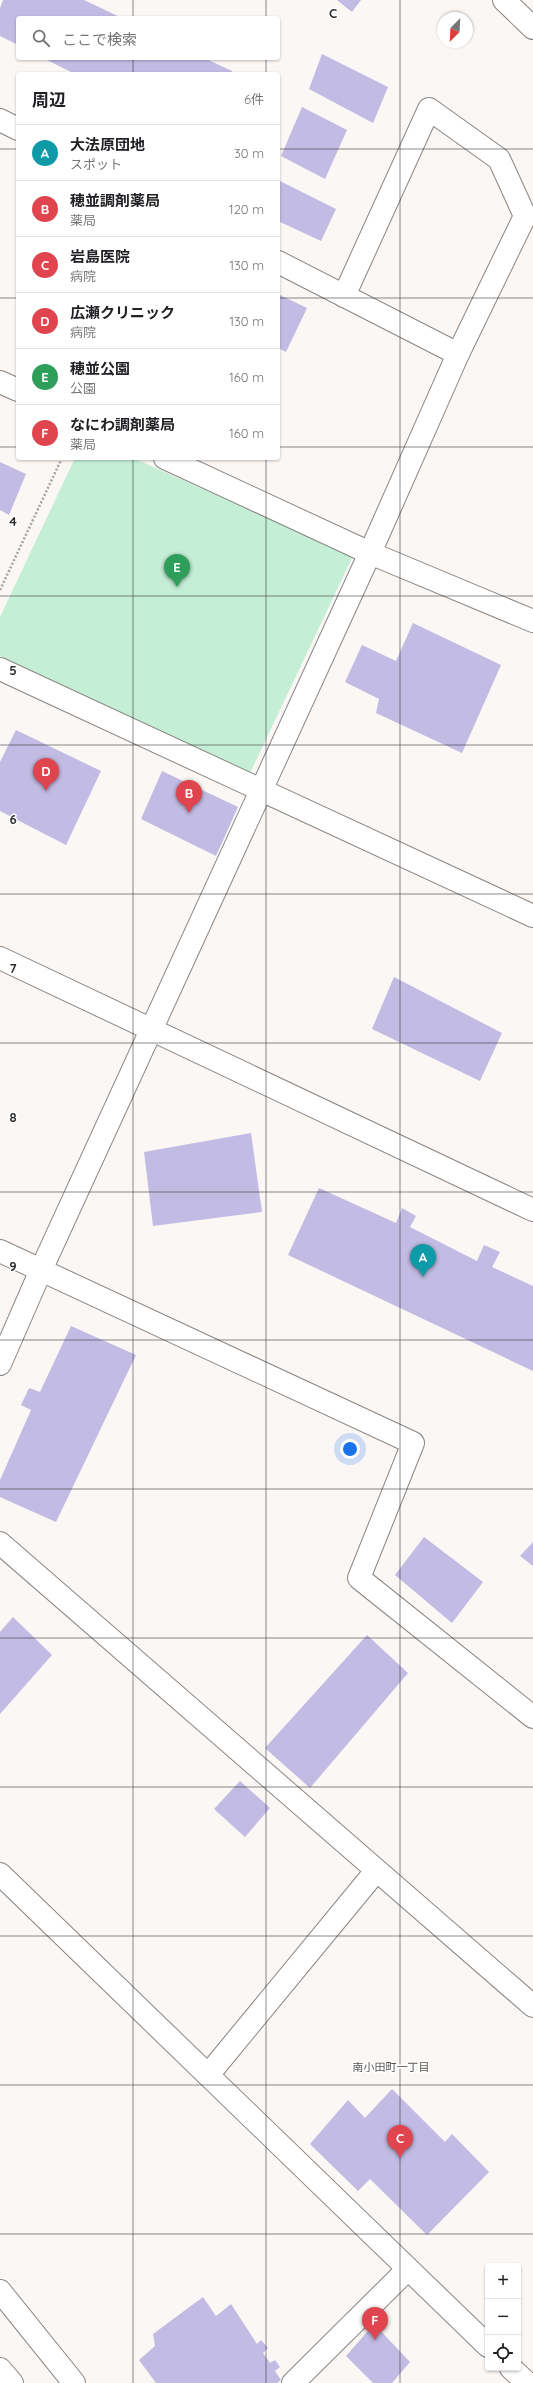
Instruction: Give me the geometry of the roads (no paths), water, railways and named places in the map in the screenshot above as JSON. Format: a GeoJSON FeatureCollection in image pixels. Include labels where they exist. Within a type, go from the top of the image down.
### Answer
{"type":"FeatureCollection","features":[{"type":"Feature","properties":{"kind":"main road"},"geometry":{"type":"LineString","coordinates":[[504,0],[533,28]]}},
{"type":"Feature","properties":{"kind":"main road"},"geometry":{"type":"LineString","coordinates":[[0,1364],[41,1270],[370,553],[458,354],[525,216],[499,159],[429,108],[344,296]]}},
{"type":"Feature","properties":{"kind":"main road"},"geometry":{"type":"LineString","coordinates":[[0,120],[16,128]]}},
{"type":"Feature","properties":{"kind":"main road"},"geometry":{"type":"LineString","coordinates":[[280,263],[458,354]]}},
{"type":"Feature","properties":{"kind":"main road"},"geometry":{"type":"LineString","coordinates":[[0,382],[16,389]]}},
{"type":"Feature","properties":{"kind":"main road"},"geometry":{"type":"LineString","coordinates":[[169,460],[370,553],[533,621]]}},
{"type":"Feature","properties":{"kind":"main road"},"geometry":{"type":"LineString","coordinates":[[0,669],[261,792],[533,916]]}},
{"type":"Feature","properties":{"kind":"main road"},"geometry":{"type":"LineString","coordinates":[[0,958],[533,1210]]}},
{"type":"Feature","properties":{"kind":"main road"},"geometry":{"type":"LineString","coordinates":[[0,1251],[413,1443],[359,1578],[533,1717]]}},
{"type":"Feature","properties":{"kind":"main road"},"geometry":{"type":"LineString","coordinates":[[0,1543],[533,2006]]}},
{"type":"Feature","properties":{"kind":"main road"},"geometry":{"type":"LineString","coordinates":[[208,2075],[376,1871]]}},
{"type":"Feature","properties":{"kind":"main road"},"geometry":{"type":"LineString","coordinates":[[0,1874],[485,2343]]}},
{"type":"Feature","properties":{"kind":"main road"},"geometry":{"type":"LineString","coordinates":[[293,2383],[408,2269]]}},
{"type":"Feature","properties":{"kind":"main road"},"geometry":{"type":"LineString","coordinates":[[0,2291],[74,2383]]}},
{"type":"Feature","properties":{"kind":"main road"},"geometry":{"type":"LineString","coordinates":[[0,2369],[12,2383]]}},
{"type":"Feature","properties":{"kind":"main road"},"geometry":{"type":"LineString","coordinates":[[514,2371],[527,2383]]}},
{"type":"Feature","properties":{"kind":"place","name":"穂並公園"},"geometry":{"type":"Point","coordinates":[177,587]}},
{"type":"Feature","properties":{"kind":"place","name":"広瀬クリニック"},"geometry":{"type":"Point","coordinates":[46,791]}},
{"type":"Feature","properties":{"kind":"place","name":"穂並調剤薬局"},"geometry":{"type":"Point","coordinates":[189,813]}},
{"type":"Feature","properties":{"kind":"place","name":"大法原団地"},"geometry":{"type":"Point","coordinates":[423,1277]}},
{"type":"Feature","properties":{"kind":"place","name":"岩島医院"},"geometry":{"type":"Point","coordinates":[400,2158]}},
{"type":"Feature","properties":{"kind":"place","name":"なにわ調剤薬局"},"geometry":{"type":"Point","coordinates":[375,2340]}},
{"type":"Feature","properties":{"kind":"district","name":"南小田町一丁目"},"geometry":{"type":"Point","coordinates":[391,2067]}}]}
